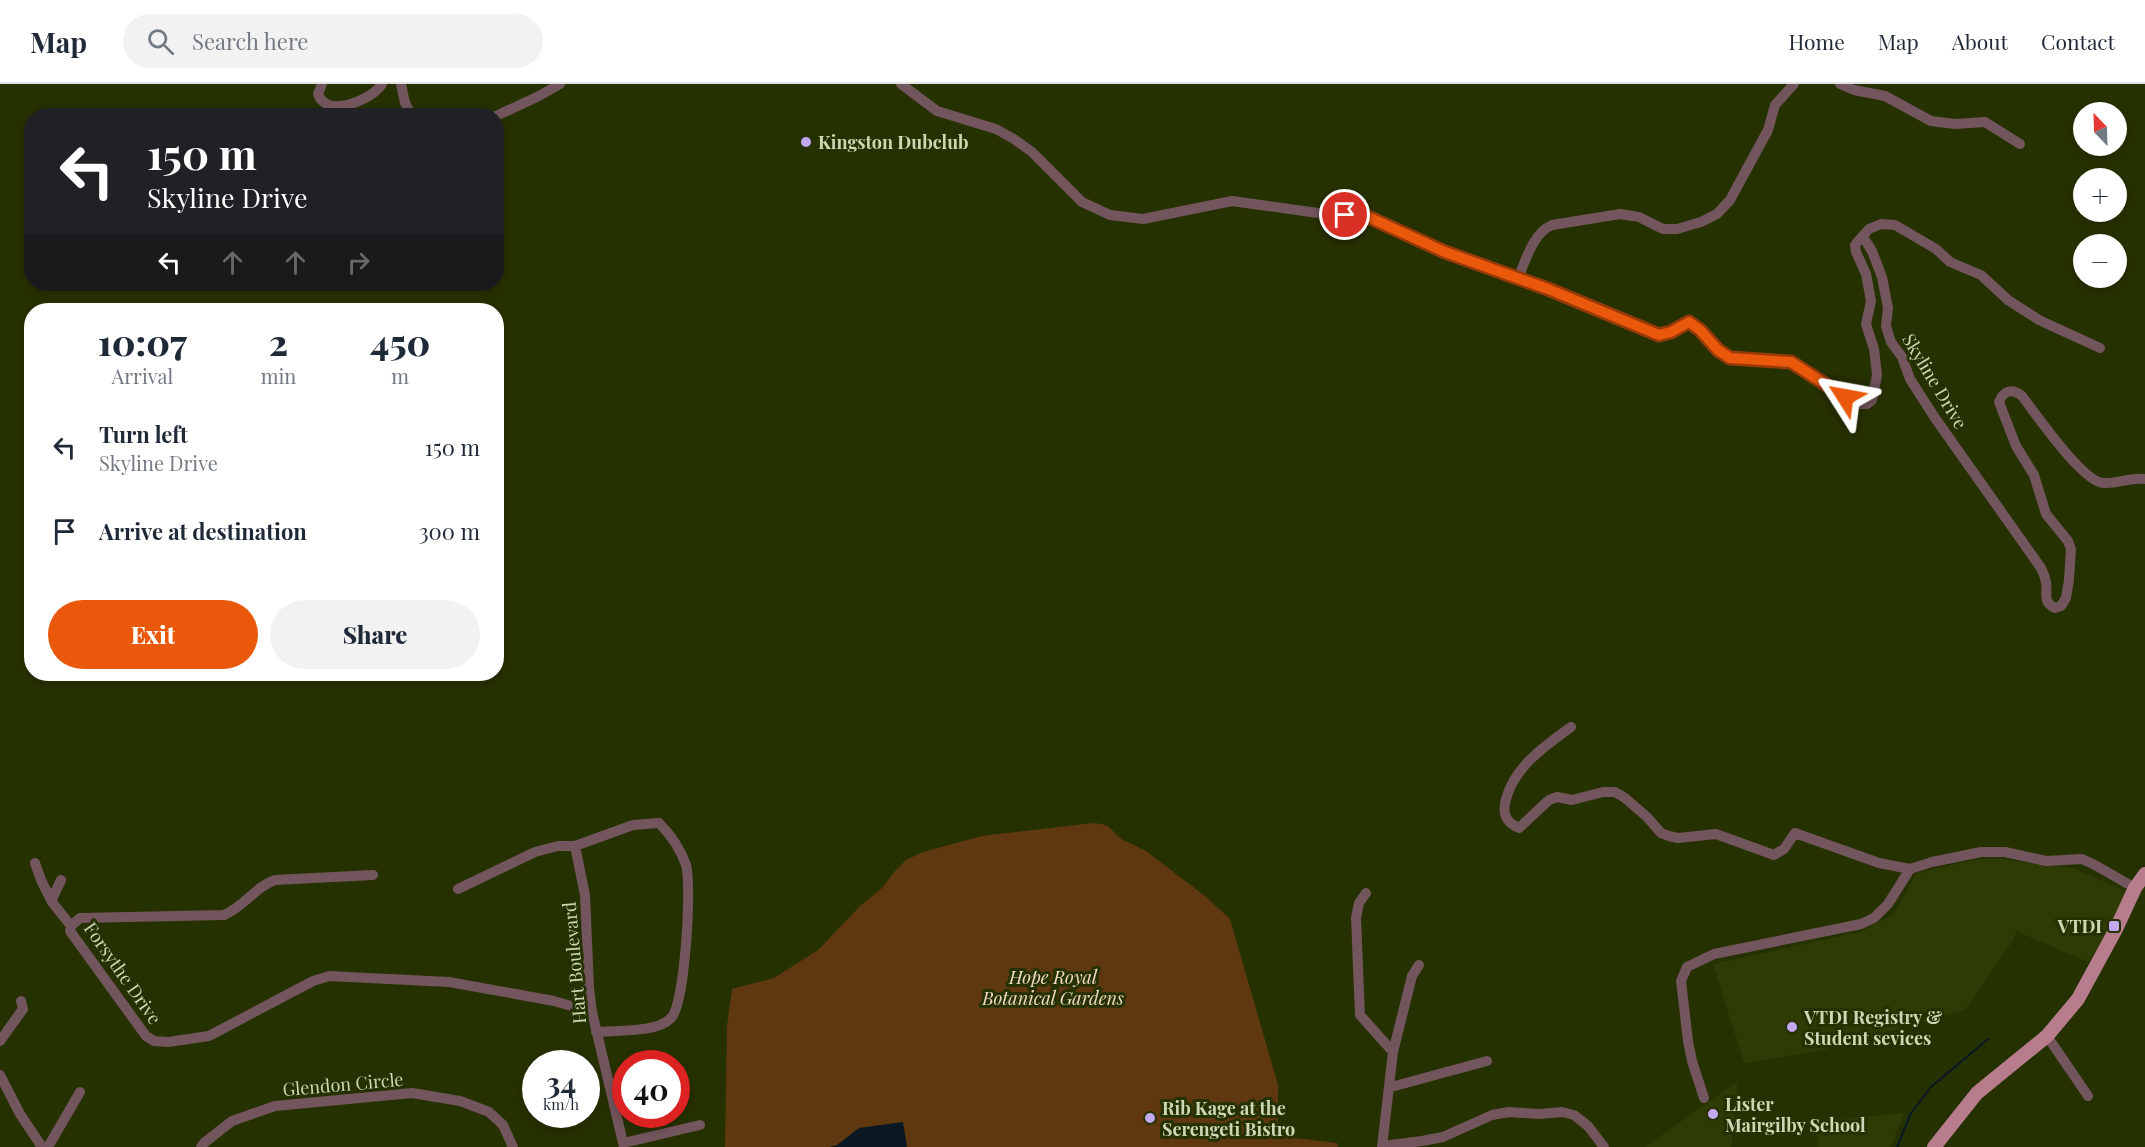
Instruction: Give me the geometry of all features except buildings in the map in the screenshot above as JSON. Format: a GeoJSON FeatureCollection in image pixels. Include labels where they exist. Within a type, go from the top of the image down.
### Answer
{"type":"FeatureCollection","features":[{"type":"Feature","properties":{"kind":"main road"},"geometry":{"type":"LineString","coordinates":[[1934,1147],[1977,1092],[2048,1036],[2078,999],[2116,929],[2135,888],[2145,874]]}},
{"type":"Feature","properties":{"kind":"street"},"geometry":{"type":"LineString","coordinates":[[322,84],[318,94],[320,100],[328,105],[337,106],[367,98],[374,94],[382,84]]}},
{"type":"Feature","properties":{"kind":"street"},"geometry":{"type":"LineString","coordinates":[[401,84],[408,108]]}},
{"type":"Feature","properties":{"kind":"street"},"geometry":{"type":"LineString","coordinates":[[504,112],[560,84]]}},
{"type":"Feature","properties":{"kind":"street","name":"Skyline Drive"},"geometry":{"type":"LineString","coordinates":[[901,84],[937,111],[996,129],[1014,139],[1032,152],[1082,202],[1110,215],[1143,219],[1232,201],[1325,214],[1366,216],[1445,252],[1518,278],[1659,335],[1671,332],[1689,322],[1700,330],[1718,350],[1730,358],[1791,362],[1860,405],[1872,400],[1877,375],[1874,349],[1866,324],[1871,301],[1866,274],[1856,252],[1859,240],[1864,240],[1872,251],[1882,277],[1888,308],[1886,326],[1891,342],[1902,357],[1910,379],[2041,568],[2046,583],[2045,598],[2055,608],[2061,606],[2066,598],[2071,549],[2046,514],[2034,475],[2016,446],[1999,402],[2002,395],[2008,391],[2016,391],[2022,396],[2066,453],[2090,478],[2102,484],[2133,478],[2145,479]]}},
{"type":"Feature","properties":{"kind":"street"},"geometry":{"type":"LineString","coordinates":[[1518,278],[1538,236],[1545,228],[1552,225],[1620,214],[1639,217],[1663,229],[1677,229],[1701,222],[1717,214],[1730,200],[1768,130],[1775,105],[1794,84]]}},
{"type":"Feature","properties":{"kind":"street"},"geometry":{"type":"LineString","coordinates":[[1840,84],[1854,90],[1885,96],[1931,122],[1955,124],[1985,122],[2020,144]]}},
{"type":"Feature","properties":{"kind":"street"},"geometry":{"type":"LineString","coordinates":[[1859,240],[1869,229],[1881,225],[1895,225],[1936,249],[1950,262],[1981,274],[2008,300],[2039,320],[2100,348]]}},
{"type":"Feature","properties":{"kind":"street"},"geometry":{"type":"LineString","coordinates":[[1571,727],[1551,742],[1516,775],[1504,806],[1504,818],[1511,825],[1519,828],[1549,800],[1557,797],[1572,800],[1603,792],[1615,792],[1647,817],[1661,833],[1678,838],[1716,834],[1774,855],[1784,849],[1794,833],[1879,863],[1910,869],[1981,852],[2005,852],[2046,861],[2082,859],[2095,864],[2135,888]]}},
{"type":"Feature","properties":{"kind":"street"},"geometry":{"type":"LineString","coordinates":[[458,889],[535,852],[558,846],[575,846],[633,825],[659,823],[674,838],[687,867],[687,926],[684,967],[677,1008],[673,1017],[655,1028],[596,1032]]}},
{"type":"Feature","properties":{"kind":"street","name":"Hart Boulevard"},"geometry":{"type":"LineString","coordinates":[[575,846],[585,895],[592,1012],[624,1145]]}},
{"type":"Feature","properties":{"kind":"street"},"geometry":{"type":"LineString","coordinates":[[35,863],[52,902],[71,926]]}},
{"type":"Feature","properties":{"kind":"street"},"geometry":{"type":"LineString","coordinates":[[1704,1098],[1688,1041],[1681,981],[1687,967],[1714,954],[1862,924],[1874,918],[1888,904],[1910,869]]}},
{"type":"Feature","properties":{"kind":"street","name":"Forsythe Drive"},"geometry":{"type":"LineString","coordinates":[[373,875],[275,880],[267,882],[236,910],[224,915],[80,918],[71,926],[70,931],[146,1036],[154,1041],[168,1042],[209,1036],[313,981],[329,976],[449,982],[554,1001],[592,1012]]}},
{"type":"Feature","properties":{"kind":"street"},"geometry":{"type":"LineString","coordinates":[[52,902],[61,880]]}},
{"type":"Feature","properties":{"kind":"street"},"geometry":{"type":"LineString","coordinates":[[1366,893],[1359,903],[1356,918],[1360,1015],[1393,1052]]}},
{"type":"Feature","properties":{"kind":"street"},"geometry":{"type":"LineString","coordinates":[[1419,965],[1412,976],[1393,1052],[1382,1146],[1443,1137],[1481,1122],[1492,1115],[1509,1112],[1539,1114],[1562,1112],[1574,1115],[1588,1126],[1604,1147]]}},
{"type":"Feature","properties":{"kind":"street"},"geometry":{"type":"LineString","coordinates":[[0,1041],[23,1009],[21,1001]]}},
{"type":"Feature","properties":{"kind":"street"},"geometry":{"type":"LineString","coordinates":[[2048,1036],[2088,1096]]}},
{"type":"Feature","properties":{"kind":"street"},"geometry":{"type":"LineString","coordinates":[[1390,1087],[1487,1061]]}},
{"type":"Feature","properties":{"kind":"street"},"geometry":{"type":"LineString","coordinates":[[0,1075],[20,1114],[42,1147]]}},
{"type":"Feature","properties":{"kind":"street"},"geometry":{"type":"LineString","coordinates":[[48,1147],[80,1092]]}},
{"type":"Feature","properties":{"kind":"street","name":"Glendon Circle"},"geometry":{"type":"LineString","coordinates":[[201,1147],[232,1121],[275,1106],[412,1093],[460,1101],[489,1112],[503,1125],[513,1147]]}},
{"type":"Feature","properties":{"kind":"street"},"geometry":{"type":"LineString","coordinates":[[624,1145],[700,1125]]}},
{"type":"Feature","properties":{"kind":"shaded area"},"geometry":{"type":"Polygon","coordinates":[[[1984,859],[2073,868],[2133,894],[2088,962],[2016,931],[2014,939],[1965,1010],[1820,1051],[1744,1063],[1713,964],[1860,932],[1894,914],[1916,874],[1984,859]]]}},
{"type":"Feature","properties":{"kind":"shaded area","name":"Lister Mairgilby School"},"geometry":{"type":"Polygon","coordinates":[[[1738,1081],[1731,1147],[1645,1147],[1738,1081]]]}},
{"type":"Feature","properties":{"kind":"shaded area"},"geometry":{"type":"Polygon","coordinates":[[[1904,1113],[1891,1147],[1818,1147],[1817,1121],[1904,1113]]]}},
{"type":"Feature","properties":{"kind":"green space","name":"Hope Royal Botanical Gardens"},"geometry":{"type":"Polygon","coordinates":[[[1093,823],[1109,827],[1121,839],[1146,851],[1205,896],[1230,919],[1278,1085],[1278,1136],[1337,1143],[1338,1147],[725,1147],[727,1026],[732,989],[774,978],[818,950],[860,906],[882,888],[906,860],[923,852],[982,836],[1093,823]]]}},
{"type":"Feature","properties":{"kind":"water"},"geometry":{"type":"Polygon","coordinates":[[[903,1122],[907,1147],[829,1147],[837,1145],[859,1128],[903,1122]]]}},
{"type":"Feature","properties":{"kind":"waterway"},"geometry":{"type":"LineString","coordinates":[[1897,1147],[1911,1113],[1931,1087],[1988,1039]]}},
{"type":"Feature","properties":{"kind":"place","name":"Kingston Dubclub"},"geometry":{"type":"Point","coordinates":[806,142]}},
{"type":"Feature","properties":{"kind":"place","name":"VTDI"},"geometry":{"type":"Point","coordinates":[2114,926]}},
{"type":"Feature","properties":{"kind":"place","name":"VTDI Registry & Student sevices"},"geometry":{"type":"Point","coordinates":[1792,1027]}},
{"type":"Feature","properties":{"kind":"place","name":"Lister Mairgilby School"},"geometry":{"type":"Point","coordinates":[1713,1114]}},
{"type":"Feature","properties":{"kind":"place","name":"Rib Kage at the Serengeti Bistro"},"geometry":{"type":"Point","coordinates":[1150,1118]}},
{"type":"Feature","properties":{"kind":"route"},"geometry":{"type":"LineString","coordinates":[[1345,215],[1366,216],[1445,252],[1548,289],[1648,332],[1659,335],[1671,332],[1689,322],[1700,330],[1718,350],[1730,358],[1791,362],[1845,397]]}}]}
